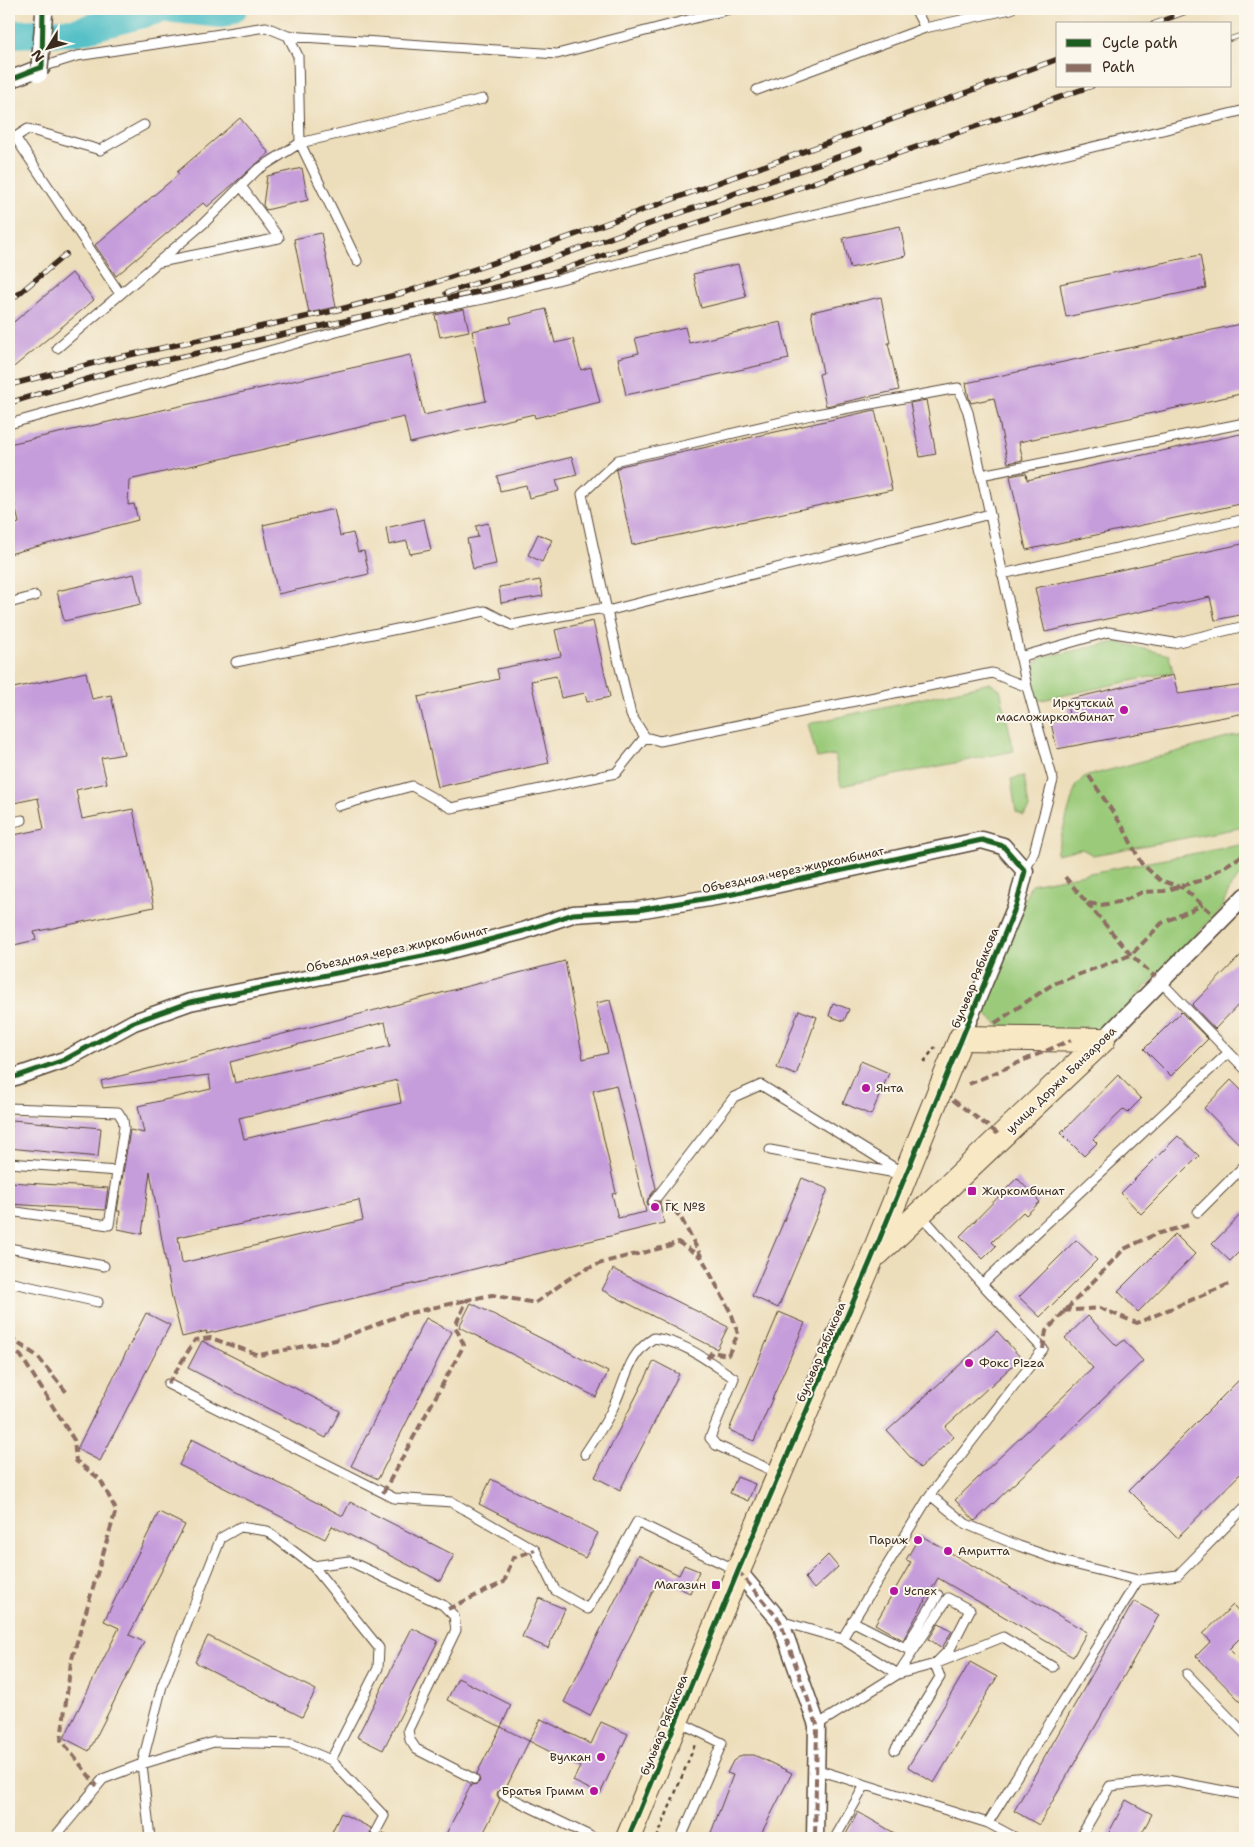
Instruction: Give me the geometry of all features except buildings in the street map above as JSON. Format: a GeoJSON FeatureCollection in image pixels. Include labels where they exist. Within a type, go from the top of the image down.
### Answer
{"type":"FeatureCollection","features":[{"type":"Feature","properties":{"kind":"street"},"geometry":{"type":"LineString","coordinates":[[41,65],[44,12]]}},
{"type":"Feature","properties":{"kind":"street"},"geometry":{"type":"LineString","coordinates":[[9,80],[41,65]]}},
{"type":"Feature","properties":{"kind":"street"},"geometry":{"type":"LineString","coordinates":[[9,86],[41,65]]}},
{"type":"Feature","properties":{"kind":"street","name":"Объездная через жиркомбинат"},"geometry":{"type":"LineString","coordinates":[[9,1079],[64,1060],[134,1022],[190,1002],[443,952],[523,931],[573,914],[638,910],[733,894],[982,840],[1003,846],[1025,871]]}},
{"type":"Feature","properties":{"kind":"street","name":"бульвар Рябикова"},"geometry":{"type":"LineString","coordinates":[[628,1838],[738,1571],[906,1175],[1016,906],[1025,871]]}},
{"type":"Feature","properties":{"kind":"street","name":"улица Доржи Банзарова"},"geometry":{"type":"LineString","coordinates":[[871,1260],[1103,1040],[1245,896]]}},
{"type":"Feature","properties":{"kind":"street","name":"бульвар Рябикова"},"geometry":{"type":"LineString","coordinates":[[962,1038],[1103,1040]]}},
{"type":"Feature","properties":{"kind":"street"},"geometry":{"type":"LineString","coordinates":[[738,1571],[780,1621],[817,1725],[815,1838]]}},
{"type":"Feature","properties":{"kind":"lane"},"geometry":{"type":"LineString","coordinates":[[41,65],[76,56],[266,27],[288,36],[557,54],[730,9]]}},
{"type":"Feature","properties":{"kind":"lane"},"geometry":{"type":"LineString","coordinates":[[915,9],[924,28]]}},
{"type":"Feature","properties":{"kind":"lane"},"geometry":{"type":"LineString","coordinates":[[757,90],[924,28],[1011,9]]}},
{"type":"Feature","properties":{"kind":"lane"},"geometry":{"type":"LineString","coordinates":[[288,36],[298,56],[300,143],[357,261]]}},
{"type":"Feature","properties":{"kind":"lane"},"geometry":{"type":"LineString","coordinates":[[57,348],[204,223],[257,170],[300,143],[483,99]]}},
{"type":"Feature","properties":{"kind":"lane"},"geometry":{"type":"LineString","coordinates":[[9,424],[390,317],[493,297],[705,241],[1245,110]]}},
{"type":"Feature","properties":{"kind":"lane"},"geometry":{"type":"LineString","coordinates":[[120,294],[12,139],[28,129],[100,150],[144,125]]}},
{"type":"Feature","properties":{"kind":"lane"},"geometry":{"type":"LineString","coordinates":[[158,262],[279,238],[241,186]]}},
{"type":"Feature","properties":{"kind":"lane"},"geometry":{"type":"LineString","coordinates":[[1025,871],[1034,852],[1053,780],[1020,657],[968,412],[958,388],[811,415],[618,460],[582,494],[631,715],[646,737],[660,742],[992,673],[1027,687]]}},
{"type":"Feature","properties":{"kind":"lane"},"geometry":{"type":"LineString","coordinates":[[981,475],[1245,423]]}},
{"type":"Feature","properties":{"kind":"lane"},"geometry":{"type":"LineString","coordinates":[[236,662],[485,611],[512,625],[598,609],[607,612],[990,514]]}},
{"type":"Feature","properties":{"kind":"lane"},"geometry":{"type":"LineString","coordinates":[[1002,574],[1245,519]]}},
{"type":"Feature","properties":{"kind":"lane"},"geometry":{"type":"LineString","coordinates":[[9,603],[35,596]]}},
{"type":"Feature","properties":{"kind":"lane"},"geometry":{"type":"LineString","coordinates":[[1020,657],[1108,632],[1174,643],[1245,626]]}},
{"type":"Feature","properties":{"kind":"lane"},"geometry":{"type":"LineString","coordinates":[[338,806],[412,786],[450,808],[616,773],[646,737]]}},
{"type":"Feature","properties":{"kind":"lane"},"geometry":{"type":"LineString","coordinates":[[9,823],[22,820]]}},
{"type":"Feature","properties":{"kind":"lane"},"geometry":{"type":"LineString","coordinates":[[1161,982],[1245,1069]]}},
{"type":"Feature","properties":{"kind":"lane"},"geometry":{"type":"LineString","coordinates":[[982,1284],[1229,1052]]}},
{"type":"Feature","properties":{"kind":"lane"},"geometry":{"type":"LineString","coordinates":[[653,1202],[734,1097],[761,1085],[906,1175]]}},
{"type":"Feature","properties":{"kind":"lane"},"geometry":{"type":"LineString","coordinates":[[9,1108],[118,1112],[123,1120],[124,1128],[109,1225],[9,1211]]}},
{"type":"Feature","properties":{"kind":"lane"},"geometry":{"type":"LineString","coordinates":[[770,1150],[906,1175]]}},
{"type":"Feature","properties":{"kind":"lane"},"geometry":{"type":"LineString","coordinates":[[9,1164],[117,1171]]}},
{"type":"Feature","properties":{"kind":"lane"},"geometry":{"type":"LineString","coordinates":[[1198,1212],[1245,1165]]}},
{"type":"Feature","properties":{"kind":"lane"},"geometry":{"type":"LineString","coordinates":[[842,1639],[930,1495],[1043,1349],[928,1223]]}},
{"type":"Feature","properties":{"kind":"lane"},"geometry":{"type":"LineString","coordinates":[[9,1248],[104,1266]]}},
{"type":"Feature","properties":{"kind":"lane"},"geometry":{"type":"LineString","coordinates":[[9,1282],[98,1302]]}},
{"type":"Feature","properties":{"kind":"lane"},"geometry":{"type":"LineString","coordinates":[[585,1454],[615,1405],[629,1367],[641,1346],[654,1338],[671,1340],[689,1349],[734,1378],[710,1438],[716,1445],[780,1474]]}},
{"type":"Feature","properties":{"kind":"lane"},"geometry":{"type":"LineString","coordinates":[[168,1384],[394,1498],[452,1502],[535,1550],[555,1590],[588,1609],[637,1522],[738,1571]]}},
{"type":"Feature","properties":{"kind":"lane"},"geometry":{"type":"LineString","coordinates":[[930,1495],[966,1524],[1065,1562],[1138,1580],[1178,1574],[1245,1507]]}},
{"type":"Feature","properties":{"kind":"lane"},"geometry":{"type":"LineString","coordinates":[[150,1838],[142,1764],[162,1686],[221,1538],[240,1527],[267,1531],[313,1566],[379,1648],[378,1668],[331,1760]]}},
{"type":"Feature","properties":{"kind":"lane"},"geometry":{"type":"LineString","coordinates":[[313,1566],[349,1561],[443,1605],[454,1616],[456,1630],[408,1730],[410,1740],[416,1749],[474,1779]]}},
{"type":"Feature","properties":{"kind":"lane"},"geometry":{"type":"LineString","coordinates":[[988,1823],[1138,1580]]}},
{"type":"Feature","properties":{"kind":"lane"},"geometry":{"type":"LineString","coordinates":[[852,1621],[905,1648],[938,1595]]}},
{"type":"Feature","properties":{"kind":"lane"},"geometry":{"type":"LineString","coordinates":[[898,1674],[948,1598],[970,1610],[950,1649],[935,1664]]}},
{"type":"Feature","properties":{"kind":"lane"},"geometry":{"type":"LineString","coordinates":[[780,1621],[842,1639],[898,1674]]}},
{"type":"Feature","properties":{"kind":"lane"},"geometry":{"type":"LineString","coordinates":[[817,1725],[898,1674],[935,1664],[1003,1637],[1053,1668]]}},
{"type":"Feature","properties":{"kind":"lane"},"geometry":{"type":"LineString","coordinates":[[895,1750],[940,1677],[935,1664]]}},
{"type":"Feature","properties":{"kind":"lane"},"geometry":{"type":"LineString","coordinates":[[1187,1674],[1245,1734]]}},
{"type":"Feature","properties":{"kind":"lane"},"geometry":{"type":"LineString","coordinates":[[676,1720],[722,1743],[680,1838]]}},
{"type":"Feature","properties":{"kind":"lane"},"geometry":{"type":"LineString","coordinates":[[54,1838],[103,1779],[142,1764],[214,1742],[292,1744],[331,1760],[384,1816],[376,1831]]}},
{"type":"Feature","properties":{"kind":"lane"},"geometry":{"type":"LineString","coordinates":[[815,1769],[988,1823],[1016,1838]]}},
{"type":"Feature","properties":{"kind":"lane"},"geometry":{"type":"LineString","coordinates":[[1080,1838],[1110,1786],[1167,1780],[1245,1795]]}},
{"type":"Feature","properties":{"kind":"lane"},"geometry":{"type":"LineString","coordinates":[[835,1838],[865,1784]]}},
{"type":"Feature","properties":{"kind":"lane"},"geometry":{"type":"LineString","coordinates":[[503,1794],[594,1838]]}},
{"type":"Feature","properties":{"kind":"path"},"geometry":{"type":"LineString","coordinates":[[657,1838],[699,1736]]}},
{"type":"Feature","properties":{"kind":"green space"},"geometry":{"type":"Polygon","coordinates":[[[1117,642],[1169,655],[1173,672],[1037,701],[1029,670],[1043,657],[1117,642]]]}},
{"type":"Feature","properties":{"kind":"green space"},"geometry":{"type":"Polygon","coordinates":[[[990,683],[1000,689],[1014,751],[841,786],[835,755],[817,758],[808,724],[990,683]]]}},
{"type":"Feature","properties":{"kind":"green space"},"geometry":{"type":"Polygon","coordinates":[[[1245,733],[1245,827],[1093,855],[1082,849],[1056,854],[1076,785],[1084,777],[1245,733]]]}},
{"type":"Feature","properties":{"kind":"green space"},"geometry":{"type":"Polygon","coordinates":[[[1024,776],[1029,808],[1024,816],[1016,812],[1011,779],[1024,776]]]}},
{"type":"Feature","properties":{"kind":"green space"},"geometry":{"type":"Polygon","coordinates":[[[1245,844],[1245,871],[1231,886],[1221,909],[1102,1032],[1005,1030],[979,1009],[1031,884],[1245,844]]]}},
{"type":"Feature","properties":{"kind":"waterway"},"geometry":{"type":"LineString","coordinates":[[9,34],[75,32],[162,9]]}},
{"type":"Feature","properties":{"kind":"waterway"},"geometry":{"type":"LineString","coordinates":[[173,9],[222,14],[233,9]]}},
{"type":"Feature","properties":{"kind":"railway"},"geometry":{"type":"LineString","coordinates":[[1158,22],[1194,9]]}},
{"type":"Feature","properties":{"kind":"railway"},"geometry":{"type":"LineString","coordinates":[[1232,38],[1245,34]]}},
{"type":"Feature","properties":{"kind":"railway"},"geometry":{"type":"LineString","coordinates":[[9,385],[106,360],[333,311],[403,293],[541,247],[1056,60]]}},
{"type":"Feature","properties":{"kind":"railway"},"geometry":{"type":"LineString","coordinates":[[9,403],[111,372],[468,294],[550,274],[1086,88]]}},
{"type":"Feature","properties":{"kind":"railway"},"geometry":{"type":"LineString","coordinates":[[446,293],[545,261],[860,149]]}},
{"type":"Feature","properties":{"kind":"railway"},"geometry":{"type":"LineString","coordinates":[[9,302],[66,254]]}},
{"type":"Feature","properties":{"kind":"marked path"},"geometry":{"type":"LineString","coordinates":[[1089,776],[1124,829],[1141,863],[1160,880],[1183,888],[1214,915]]}},
{"type":"Feature","properties":{"kind":"marked path"},"geometry":{"type":"LineString","coordinates":[[1065,877],[1087,903],[1101,905],[1124,901],[1142,892],[1164,891],[1202,880],[1245,854]]}},
{"type":"Feature","properties":{"kind":"marked path"},"geometry":{"type":"LineString","coordinates":[[1087,903],[1131,955],[1155,977]]}},
{"type":"Feature","properties":{"kind":"marked path"},"geometry":{"type":"LineString","coordinates":[[995,1023],[1053,984],[1131,955],[1162,923],[1203,905]]}},
{"type":"Feature","properties":{"kind":"marked path"},"geometry":{"type":"LineString","coordinates":[[969,1084],[1071,1040]]}},
{"type":"Feature","properties":{"kind":"marked path"},"geometry":{"type":"LineString","coordinates":[[953,1100],[1001,1136]]}},
{"type":"Feature","properties":{"kind":"marked path"},"geometry":{"type":"LineString","coordinates":[[653,1202],[668,1203],[681,1218],[732,1315],[738,1334],[728,1355],[712,1352],[706,1360]]}},
{"type":"Feature","properties":{"kind":"marked path"},"geometry":{"type":"LineString","coordinates":[[1043,1349],[1046,1331],[1124,1249],[1156,1234],[1189,1225]]}},
{"type":"Feature","properties":{"kind":"marked path"},"geometry":{"type":"LineString","coordinates":[[383,1493],[464,1345],[455,1326],[467,1300],[492,1295],[535,1303],[570,1278],[591,1267],[678,1242],[701,1257]]}},
{"type":"Feature","properties":{"kind":"marked path"},"geometry":{"type":"LineString","coordinates":[[1063,1311],[1100,1308],[1137,1323],[1229,1284]]}},
{"type":"Feature","properties":{"kind":"marked path"},"geometry":{"type":"LineString","coordinates":[[168,1384],[195,1340],[211,1338],[259,1355],[336,1340],[401,1315],[467,1300]]}},
{"type":"Feature","properties":{"kind":"marked path"},"geometry":{"type":"LineString","coordinates":[[9,1337],[37,1356],[68,1394]]}},
{"type":"Feature","properties":{"kind":"marked path"},"geometry":{"type":"LineString","coordinates":[[9,1346],[21,1356],[74,1440],[76,1461],[100,1479],[116,1510],[71,1662],[61,1740],[97,1786]]}},
{"type":"Feature","properties":{"kind":"marked path"},"geometry":{"type":"LineString","coordinates":[[448,1609],[504,1582],[513,1558],[535,1550]]}},
{"type":"Feature","properties":{"kind":"marked path"},"geometry":{"type":"LineString","coordinates":[[738,1571],[780,1621],[817,1725],[815,1838]]}},
{"type":"Feature","properties":{"kind":"cycle path"},"geometry":{"type":"LineString","coordinates":[[9,80],[42,67],[43,9]]}},
{"type":"Feature","properties":{"kind":"cycle path"},"geometry":{"type":"LineString","coordinates":[[9,1079],[64,1060],[134,1022],[190,1002],[443,952],[523,931],[573,914],[638,910],[733,894],[982,840],[1003,846],[1025,871],[1016,906],[871,1260],[738,1571],[628,1838]]}},
{"type":"Feature","properties":{"kind":"place","name":"Иркутский масложиркомбинат"},"geometry":{"type":"Point","coordinates":[1124,710]}},
{"type":"Feature","properties":{"kind":"place","name":"Янта"},"geometry":{"type":"Point","coordinates":[866,1088]}},
{"type":"Feature","properties":{"kind":"place","name":"Жиркомбинат"},"geometry":{"type":"Point","coordinates":[972,1191]}},
{"type":"Feature","properties":{"kind":"place","name":"ГК №8"},"geometry":{"type":"Point","coordinates":[655,1207]}},
{"type":"Feature","properties":{"kind":"place","name":"Фокс Pizza"},"geometry":{"type":"Point","coordinates":[969,1363]}},
{"type":"Feature","properties":{"kind":"place","name":"Париж"},"geometry":{"type":"Point","coordinates":[918,1540]}},
{"type":"Feature","properties":{"kind":"place","name":"Амритта"},"geometry":{"type":"Point","coordinates":[948,1551]}},
{"type":"Feature","properties":{"kind":"place","name":"Магазин"},"geometry":{"type":"Point","coordinates":[716,1585]}},
{"type":"Feature","properties":{"kind":"place","name":"Успех"},"geometry":{"type":"Point","coordinates":[894,1591]}},
{"type":"Feature","properties":{"kind":"place","name":"Вулкан"},"geometry":{"type":"Point","coordinates":[601,1757]}},
{"type":"Feature","properties":{"kind":"place","name":"Братья Гримм"},"geometry":{"type":"Point","coordinates":[594,1791]}}]}
